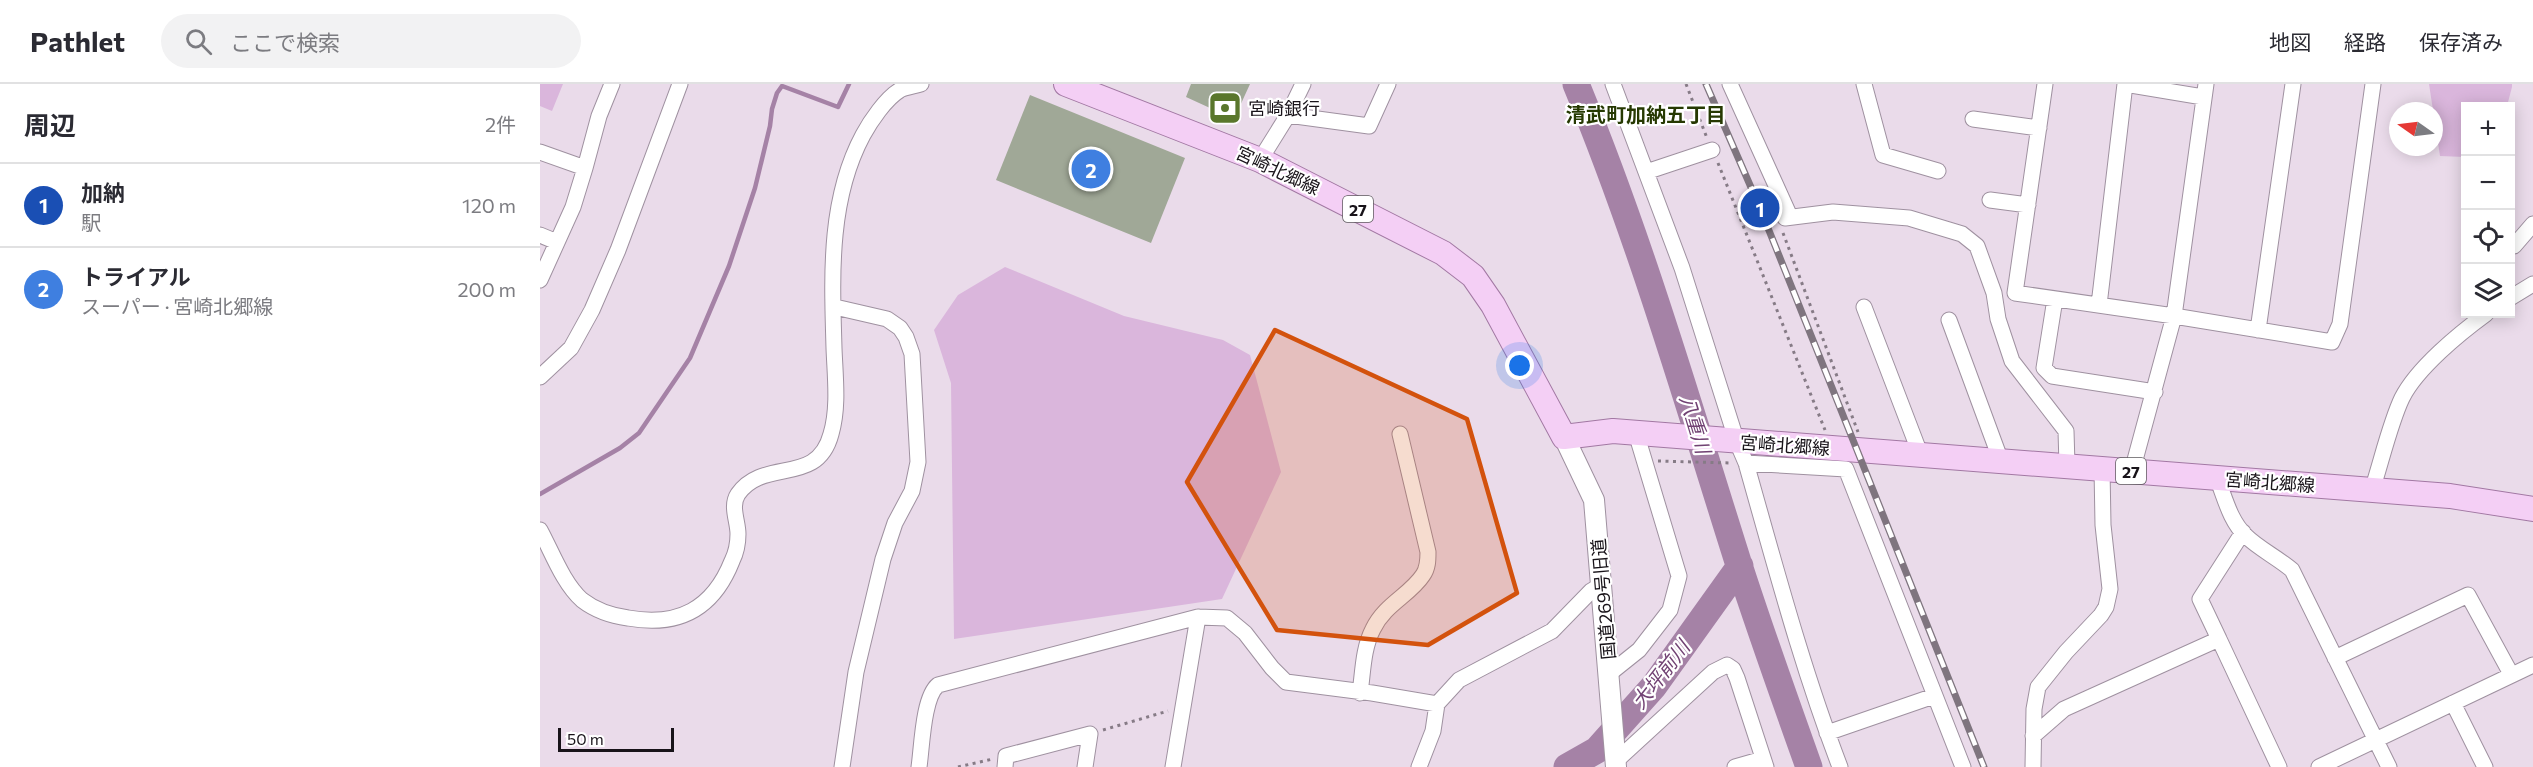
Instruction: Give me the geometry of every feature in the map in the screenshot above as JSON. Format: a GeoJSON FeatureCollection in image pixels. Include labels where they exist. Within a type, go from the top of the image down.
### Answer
{"type":"FeatureCollection","features":[{"type":"Feature","properties":{"kind":"main road","name":"宮崎北郷線"},"geometry":{"type":"LineString","coordinates":[[1066,84],[1260,160],[1443,252],[1473,276],[1493,305],[1564,437],[1613,431],[1642,433],[1737,448],[1833,448],[2067,465],[2450,496],[2533,509]]}},
{"type":"Feature","properties":{"kind":"street"},"geometry":{"type":"LineString","coordinates":[[540,280],[573,207],[599,116],[612,84]]}},
{"type":"Feature","properties":{"kind":"street"},"geometry":{"type":"LineString","coordinates":[[540,377],[571,348],[592,310],[618,250],[680,84]]}},
{"type":"Feature","properties":{"kind":"street"},"geometry":{"type":"LineString","coordinates":[[540,530],[572,587],[582,599],[609,614],[648,622],[666,621],[692,610],[722,583],[733,559],[738,533],[735,512],[736,496],[742,489],[761,477],[802,468],[812,463],[821,458],[827,446],[836,398],[833,253],[836,218],[849,161],[872,119],[899,90],[921,84]]}},
{"type":"Feature","properties":{"kind":"street"},"geometry":{"type":"LineString","coordinates":[[1260,160],[1288,115],[1303,84]]}},
{"type":"Feature","properties":{"kind":"street"},"geometry":{"type":"LineString","coordinates":[[1288,115],[1369,126],[1388,84]]}},
{"type":"Feature","properties":{"kind":"street"},"geometry":{"type":"LineString","coordinates":[[1613,84],[1682,268],[1827,733],[1840,767]]}},
{"type":"Feature","properties":{"kind":"street"},"geometry":{"type":"LineString","coordinates":[[1730,84],[1788,212],[1785,218]]}},
{"type":"Feature","properties":{"kind":"street"},"geometry":{"type":"LineString","coordinates":[[1864,84],[1882,155],[1938,171]]}},
{"type":"Feature","properties":{"kind":"street"},"geometry":{"type":"LineString","coordinates":[[2045,84],[2015,293],[2332,342],[2340,324],[2373,84]]}},
{"type":"Feature","properties":{"kind":"street"},"geometry":{"type":"LineString","coordinates":[[2099,305],[2125,84],[2205,91],[2174,316],[2132,471]]}},
{"type":"Feature","properties":{"kind":"street"},"geometry":{"type":"LineString","coordinates":[[2258,330],[2293,84]]}},
{"type":"Feature","properties":{"kind":"street"},"geometry":{"type":"LineString","coordinates":[[1973,119],[2039,128]]}},
{"type":"Feature","properties":{"kind":"street"},"geometry":{"type":"LineString","coordinates":[[1646,172],[1712,150]]}},
{"type":"Feature","properties":{"kind":"street"},"geometry":{"type":"LineString","coordinates":[[540,152],[585,168]]}},
{"type":"Feature","properties":{"kind":"street"},"geometry":{"type":"LineString","coordinates":[[1990,200],[2028,206]]}},
{"type":"Feature","properties":{"kind":"street"},"geometry":{"type":"LineString","coordinates":[[1785,218],[1833,212],[1909,218],[1962,234],[1977,246],[1994,293],[1998,319],[2012,361],[2066,431],[2067,465]]}},
{"type":"Feature","properties":{"kind":"street"},"geometry":{"type":"LineString","coordinates":[[2515,245],[2533,224]]}},
{"type":"Feature","properties":{"kind":"street"},"geometry":{"type":"LineString","coordinates":[[540,235],[557,242]]}},
{"type":"Feature","properties":{"kind":"street"},"geometry":{"type":"LineString","coordinates":[[2515,295],[2533,284]]}},
{"type":"Feature","properties":{"kind":"street"},"geometry":{"type":"LineString","coordinates":[[2055,299],[2044,368],[2052,376],[2155,392]]}},
{"type":"Feature","properties":{"kind":"street"},"geometry":{"type":"LineString","coordinates":[[835,307],[887,319],[900,328],[906,337],[912,354],[918,462],[912,491],[895,524],[883,559],[856,672],[842,767]]}},
{"type":"Feature","properties":{"kind":"street"},"geometry":{"type":"LineString","coordinates":[[1864,307],[1921,456]]}},
{"type":"Feature","properties":{"kind":"street"},"geometry":{"type":"LineString","coordinates":[[2372,490],[2402,397],[2457,335],[2480,318]]}},
{"type":"Feature","properties":{"kind":"street"},"geometry":{"type":"LineString","coordinates":[[1949,320],[2001,461]]}},
{"type":"Feature","properties":{"kind":"street"},"geometry":{"type":"LineString","coordinates":[[1609,674],[1639,650],[1670,610],[1679,576],[1645,461],[1642,433]]}},
{"type":"Feature","properties":{"kind":"street"},"geometry":{"type":"LineString","coordinates":[[1360,693],[1368,640],[1373,628],[1395,600],[1424,574],[1428,564],[1428,552],[1400,434]]}},
{"type":"Feature","properties":{"kind":"street","name":"国道269号旧道"},"geometry":{"type":"LineString","coordinates":[[1564,437],[1594,500],[1616,758]]}},
{"type":"Feature","properties":{"kind":"street"},"geometry":{"type":"LineString","coordinates":[[1737,448],[1846,469],[1963,767]]}},
{"type":"Feature","properties":{"kind":"street"},"geometry":{"type":"LineString","coordinates":[[2033,767],[2034,709],[2038,687],[2106,607],[2110,589],[2103,525],[2102,468]]}},
{"type":"Feature","properties":{"kind":"street"},"geometry":{"type":"LineString","coordinates":[[2217,478],[2233,518],[2243,532],[2292,570],[2389,767]]}},
{"type":"Feature","properties":{"kind":"street"},"geometry":{"type":"LineString","coordinates":[[2243,532],[2200,599],[2279,767]]}},
{"type":"Feature","properties":{"kind":"street"},"geometry":{"type":"LineString","coordinates":[[1419,767],[1433,731],[1437,704],[1459,680],[1552,631],[1591,591],[1601,585]]}},
{"type":"Feature","properties":{"kind":"street"},"geometry":{"type":"LineString","coordinates":[[2335,658],[2468,595],[2511,674]]}},
{"type":"Feature","properties":{"kind":"street"},"geometry":{"type":"LineString","coordinates":[[1173,767],[1198,617]]}},
{"type":"Feature","properties":{"kind":"street"},"geometry":{"type":"LineString","coordinates":[[919,767],[928,704],[932,689],[938,684],[1198,617],[1227,618],[1245,633],[1286,682],[1437,704]]}},
{"type":"Feature","properties":{"kind":"street"},"geometry":{"type":"LineString","coordinates":[[2033,736],[2064,709],[2219,639]]}},
{"type":"Feature","properties":{"kind":"street"},"geometry":{"type":"LineString","coordinates":[[1616,758],[1713,672],[1727,665],[1733,669],[1737,678],[1765,763],[1735,767]]}},
{"type":"Feature","properties":{"kind":"street"},"geometry":{"type":"LineString","coordinates":[[2319,767],[2511,674],[2533,667]]}},
{"type":"Feature","properties":{"kind":"street"},"geometry":{"type":"LineString","coordinates":[[1827,733],[1934,696]]}},
{"type":"Feature","properties":{"kind":"street"},"geometry":{"type":"LineString","coordinates":[[2453,703],[2485,767]]}},
{"type":"Feature","properties":{"kind":"street"},"geometry":{"type":"LineString","coordinates":[[1005,762],[1090,734],[1085,767]]}},
{"type":"Feature","properties":{"kind":"path"},"geometry":{"type":"LineString","coordinates":[[1686,84],[1833,448]]}},
{"type":"Feature","properties":{"kind":"path"},"geometry":{"type":"LineString","coordinates":[[1785,218],[1780,225],[1865,451]]}},
{"type":"Feature","properties":{"kind":"path"},"geometry":{"type":"LineString","coordinates":[[1645,461],[1737,448]]}},
{"type":"Feature","properties":{"kind":"path"},"geometry":{"type":"LineString","coordinates":[[1090,734],[1183,706]]}},
{"type":"Feature","properties":{"kind":"path"},"geometry":{"type":"LineString","coordinates":[[957,767],[1005,762]]}},
{"type":"Feature","properties":{"kind":"highlighted area"},"geometry":{"type":"Polygon","coordinates":[[[1275,330],[1467,419],[1517,593],[1428,645],[1277,630],[1187,482],[1275,330]]]}},
{"type":"Feature","properties":{"kind":"shaded area"},"geometry":{"type":"Polygon","coordinates":[[[540,84],[563,84],[552,111],[540,106],[540,84]]]}},
{"type":"Feature","properties":{"kind":"shaded area"},"geometry":{"type":"Polygon","coordinates":[[[2429,84],[2512,84],[2508,102],[2461,102],[2461,157],[2440,156],[2443,156],[2443,102],[2432,102],[2429,84]]]}},
{"type":"Feature","properties":{"kind":"shaded area"},"geometry":{"type":"Polygon","coordinates":[[[1005,267],[1124,316],[1223,340],[1250,355],[1281,472],[1222,599],[954,639],[951,383],[934,330],[958,295],[1005,267]]]}},
{"type":"Feature","properties":{"kind":"building","name":"宮崎銀行"},"geometry":{"type":"Polygon","coordinates":[[[1191,84],[1250,84],[1234,119],[1186,97],[1191,84]]]}},
{"type":"Feature","properties":{"kind":"building"},"geometry":{"type":"Polygon","coordinates":[[[1030,95],[1185,158],[1151,243],[996,180],[1030,95]]]}},
{"type":"Feature","properties":{"kind":"waterway"},"geometry":{"type":"LineString","coordinates":[[540,494],[620,448],[639,433],[690,358],[729,266],[755,188],[772,109],[782,86],[838,107],[849,84]]}},
{"type":"Feature","properties":{"kind":"waterway","name":"八重川"},"geometry":{"type":"LineString","coordinates":[[1576,84],[1643,263],[1747,590],[1809,767]]}},
{"type":"Feature","properties":{"kind":"waterway","name":"大坪前川"},"geometry":{"type":"LineString","coordinates":[[1567,767],[1597,750],[1654,686],[1740,566]]}},
{"type":"Feature","properties":{"kind":"railway"},"geometry":{"type":"LineString","coordinates":[[1706,84],[1760,208],[1984,767]]}},
{"type":"Feature","properties":{"kind":"place","name":"宮崎銀行"},"geometry":{"type":"Point","coordinates":[1225,108]}},
{"type":"Feature","properties":{"kind":"place","name":"トライアル"},"geometry":{"type":"Point","coordinates":[1091,169]}},
{"type":"Feature","properties":{"kind":"place","name":"加納"},"geometry":{"type":"Point","coordinates":[1760,208]}},
{"type":"Feature","properties":{"kind":"district","name":"清武町加納五丁目"},"geometry":{"type":"Point","coordinates":[1646,114]}}]}
